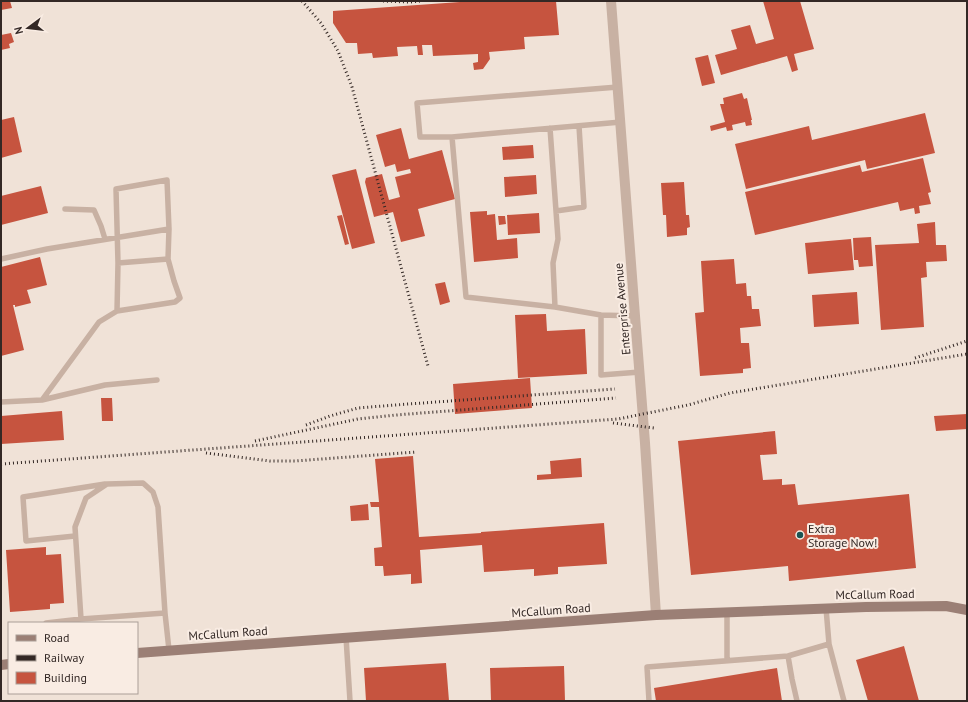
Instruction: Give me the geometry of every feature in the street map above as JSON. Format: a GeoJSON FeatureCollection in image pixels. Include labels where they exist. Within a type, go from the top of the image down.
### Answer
{"type":"FeatureCollection","features":[{"type":"Feature","properties":{"kind":"main road","name":"McCallum Road"},"geometry":{"type":"LineString","coordinates":[[138,653],[656,615],[826,608],[946,606],[967,610]]}},
{"type":"Feature","properties":{"kind":"street","name":"Enterprise Avenue"},"geometry":{"type":"LineString","coordinates":[[611,1],[640,372],[656,615]]}},
{"type":"Feature","properties":{"kind":"lane"},"geometry":{"type":"LineString","coordinates":[[618,87],[417,103],[420,138],[452,137],[621,122]]}},
{"type":"Feature","properties":{"kind":"lane"},"geometry":{"type":"LineString","coordinates":[[556,211],[584,207],[579,126]]}},
{"type":"Feature","properties":{"kind":"lane"},"geometry":{"type":"LineString","coordinates":[[550,128],[558,239],[553,263],[555,307]]}},
{"type":"Feature","properties":{"kind":"lane"},"geometry":{"type":"LineString","coordinates":[[452,137],[466,297],[555,307],[601,315],[635,316]]}},
{"type":"Feature","properties":{"kind":"lane"},"geometry":{"type":"LineString","coordinates":[[42,400],[99,322],[117,310],[175,302],[180,298],[168,259],[169,229],[167,180],[116,189],[118,263],[117,310]]}},
{"type":"Feature","properties":{"kind":"lane"},"geometry":{"type":"LineString","coordinates":[[65,209],[94,210],[106,239]]}},
{"type":"Feature","properties":{"kind":"lane"},"geometry":{"type":"LineString","coordinates":[[1,259],[48,249],[169,229]]}},
{"type":"Feature","properties":{"kind":"lane"},"geometry":{"type":"LineString","coordinates":[[118,263],[168,259]]}},
{"type":"Feature","properties":{"kind":"lane"},"geometry":{"type":"LineString","coordinates":[[601,315],[602,375],[640,372]]}},
{"type":"Feature","properties":{"kind":"lane"},"geometry":{"type":"LineString","coordinates":[[1,402],[42,400],[105,385],[157,380]]}},
{"type":"Feature","properties":{"kind":"lane"},"geometry":{"type":"LineString","coordinates":[[75,536],[26,541],[23,497],[106,484],[143,483],[153,492],[158,507],[169,650]]}},
{"type":"Feature","properties":{"kind":"lane"},"geometry":{"type":"LineString","coordinates":[[82,619],[75,527],[86,498],[106,484]]}},
{"type":"Feature","properties":{"kind":"lane"},"geometry":{"type":"LineString","coordinates":[[826,608],[829,644],[844,701]]}},
{"type":"Feature","properties":{"kind":"lane"},"geometry":{"type":"LineString","coordinates":[[727,612],[727,661]]}},
{"type":"Feature","properties":{"kind":"lane"},"geometry":{"type":"LineString","coordinates":[[55,622],[165,613]]}},
{"type":"Feature","properties":{"kind":"lane"},"geometry":{"type":"LineString","coordinates":[[346,637],[350,701]]}},
{"type":"Feature","properties":{"kind":"lane"},"geometry":{"type":"LineString","coordinates":[[649,701],[647,667],[788,656],[829,644]]}},
{"type":"Feature","properties":{"kind":"lane"},"geometry":{"type":"LineString","coordinates":[[788,656],[797,701]]}},
{"type":"Feature","properties":{"kind":"building"},"geometry":{"type":"Polygon","coordinates":[[[1,1],[10,1],[12,8],[1,10],[1,1]]]}},
{"type":"Feature","properties":{"kind":"building"},"geometry":{"type":"Polygon","coordinates":[[[474,1],[556,1],[559,35],[524,37],[525,49],[489,52],[490,59],[483,69],[474,70],[473,63],[478,62],[478,54],[433,56],[432,45],[422,45],[423,55],[418,55],[417,46],[397,47],[398,56],[373,58],[372,53],[358,54],[357,43],[346,43],[333,23],[333,11],[474,1]]]}},
{"type":"Feature","properties":{"kind":"building"},"geometry":{"type":"Polygon","coordinates":[[[763,1],[800,1],[814,49],[794,54],[798,70],[792,72],[787,56],[721,75],[715,55],[737,49],[731,30],[750,25],[756,44],[774,39],[763,1]]]}},
{"type":"Feature","properties":{"kind":"building"},"geometry":{"type":"Polygon","coordinates":[[[11,33],[14,42],[9,44],[10,48],[1,50],[1,35],[11,33]]]}},
{"type":"Feature","properties":{"kind":"building"},"geometry":{"type":"Polygon","coordinates":[[[708,55],[715,83],[702,86],[695,58],[708,55]]]}},
{"type":"Feature","properties":{"kind":"building"},"geometry":{"type":"Polygon","coordinates":[[[742,93],[744,99],[747,98],[752,125],[746,126],[745,122],[732,125],[733,130],[727,131],[726,127],[711,131],[710,126],[725,122],[720,104],[724,104],[723,98],[742,93]]]}},
{"type":"Feature","properties":{"kind":"building"},"geometry":{"type":"Polygon","coordinates":[[[925,113],[935,153],[867,169],[865,160],[746,189],[735,144],[809,126],[812,140],[925,113]]]}},
{"type":"Feature","properties":{"kind":"building"},"geometry":{"type":"Polygon","coordinates":[[[14,117],[22,152],[1,158],[1,120],[14,117]]]}},
{"type":"Feature","properties":{"kind":"building"},"geometry":{"type":"Polygon","coordinates":[[[401,128],[409,159],[442,150],[455,199],[418,209],[425,236],[401,242],[393,212],[374,217],[365,182],[366,178],[382,174],[389,200],[400,197],[395,177],[411,173],[410,169],[397,172],[395,164],[385,167],[376,135],[401,128]]]}},
{"type":"Feature","properties":{"kind":"building"},"geometry":{"type":"Polygon","coordinates":[[[533,145],[534,158],[503,160],[502,147],[533,145]]]}},
{"type":"Feature","properties":{"kind":"building"},"geometry":{"type":"Polygon","coordinates":[[[923,158],[931,192],[928,193],[931,204],[919,206],[920,213],[915,214],[914,208],[900,211],[898,202],[755,235],[745,192],[860,165],[862,172],[923,158]]]}},
{"type":"Feature","properties":{"kind":"building"},"geometry":{"type":"Polygon","coordinates":[[[356,169],[375,243],[352,249],[332,175],[356,169]]]}},
{"type":"Feature","properties":{"kind":"building"},"geometry":{"type":"Polygon","coordinates":[[[536,175],[537,194],[505,197],[504,177],[536,175]]]}},
{"type":"Feature","properties":{"kind":"building"},"geometry":{"type":"Polygon","coordinates":[[[684,182],[686,215],[689,215],[690,227],[687,228],[687,235],[667,237],[666,215],[663,215],[661,183],[684,182]]]}},
{"type":"Feature","properties":{"kind":"building"},"geometry":{"type":"Polygon","coordinates":[[[41,186],[48,213],[1,225],[1,196],[41,186]]]}},
{"type":"Feature","properties":{"kind":"building"},"geometry":{"type":"Polygon","coordinates":[[[487,211],[487,215],[495,214],[497,240],[517,238],[518,258],[474,262],[470,212],[487,211]]]}},
{"type":"Feature","properties":{"kind":"building"},"geometry":{"type":"Polygon","coordinates":[[[539,213],[540,233],[508,235],[507,215],[539,213]]]}},
{"type":"Feature","properties":{"kind":"building"},"geometry":{"type":"Polygon","coordinates":[[[342,215],[349,244],[345,245],[337,216],[342,215]]]}},
{"type":"Feature","properties":{"kind":"building"},"geometry":{"type":"Polygon","coordinates":[[[498,216],[505,216],[506,224],[499,225],[498,216]]]}},
{"type":"Feature","properties":{"kind":"building"},"geometry":{"type":"Polygon","coordinates":[[[935,222],[936,245],[946,245],[947,261],[926,262],[927,277],[921,278],[924,327],[881,330],[875,245],[919,243],[917,224],[935,222]]]}},
{"type":"Feature","properties":{"kind":"building"},"geometry":{"type":"Polygon","coordinates":[[[871,237],[873,266],[859,267],[858,260],[854,260],[853,238],[871,237]]]}},
{"type":"Feature","properties":{"kind":"building"},"geometry":{"type":"Polygon","coordinates":[[[851,239],[854,270],[808,274],[805,243],[851,239]]]}},
{"type":"Feature","properties":{"kind":"building"},"geometry":{"type":"Polygon","coordinates":[[[40,257],[47,285],[27,290],[31,303],[15,307],[15,305],[13,305],[24,350],[1,356],[1,267],[40,257]]]}},
{"type":"Feature","properties":{"kind":"building"},"geometry":{"type":"Polygon","coordinates":[[[734,259],[736,284],[746,283],[747,296],[751,296],[752,309],[759,309],[761,326],[740,328],[741,343],[749,343],[751,368],[743,369],[743,373],[700,376],[695,313],[704,312],[701,261],[734,259]]]}},
{"type":"Feature","properties":{"kind":"building"},"geometry":{"type":"Polygon","coordinates":[[[445,282],[450,302],[440,305],[435,284],[445,282]]]}},
{"type":"Feature","properties":{"kind":"building"},"geometry":{"type":"Polygon","coordinates":[[[857,292],[859,324],[814,327],[812,295],[857,292]]]}},
{"type":"Feature","properties":{"kind":"building"},"geometry":{"type":"Polygon","coordinates":[[[546,314],[547,331],[585,329],[587,374],[518,378],[515,315],[546,314]]]}},
{"type":"Feature","properties":{"kind":"building"},"geometry":{"type":"Polygon","coordinates":[[[530,378],[532,408],[455,414],[453,384],[530,378]]]}},
{"type":"Feature","properties":{"kind":"building"},"geometry":{"type":"Polygon","coordinates":[[[101,398],[112,398],[113,421],[102,421],[101,398]]]}},
{"type":"Feature","properties":{"kind":"building"},"geometry":{"type":"Polygon","coordinates":[[[62,411],[64,440],[1,444],[1,416],[62,411]]]}},
{"type":"Feature","properties":{"kind":"building"},"geometry":{"type":"Polygon","coordinates":[[[967,414],[967,429],[936,431],[934,416],[967,414]]]}},
{"type":"Feature","properties":{"kind":"building","name":"Extra Storage Now!"},"geometry":{"type":"Polygon","coordinates":[[[775,431],[777,454],[760,455],[763,480],[782,479],[782,485],[795,484],[798,505],[909,494],[916,568],[789,581],[788,566],[691,575],[678,441],[775,431]]]}},
{"type":"Feature","properties":{"kind":"building"},"geometry":{"type":"Polygon","coordinates":[[[413,456],[419,537],[604,523],[607,564],[558,567],[558,574],[534,576],[534,569],[484,572],[482,545],[420,550],[422,583],[411,584],[411,574],[384,576],[383,566],[375,566],[374,548],[382,547],[379,507],[371,507],[370,502],[379,502],[375,459],[413,456]]]}},
{"type":"Feature","properties":{"kind":"building"},"geometry":{"type":"Polygon","coordinates":[[[581,458],[582,477],[537,480],[537,475],[551,474],[550,461],[581,458]]]}},
{"type":"Feature","properties":{"kind":"building"},"geometry":{"type":"Polygon","coordinates":[[[368,504],[369,520],[351,521],[350,506],[368,504]]]}},
{"type":"Feature","properties":{"kind":"building"},"geometry":{"type":"Polygon","coordinates":[[[46,547],[46,555],[61,554],[64,603],[50,604],[50,609],[10,612],[6,550],[46,547]]]}},
{"type":"Feature","properties":{"kind":"building"},"geometry":{"type":"Polygon","coordinates":[[[904,646],[919,701],[868,701],[856,660],[904,646]]]}},
{"type":"Feature","properties":{"kind":"building"},"geometry":{"type":"Polygon","coordinates":[[[446,663],[449,701],[366,701],[364,668],[446,663]]]}},
{"type":"Feature","properties":{"kind":"building"},"geometry":{"type":"Polygon","coordinates":[[[564,666],[565,701],[491,701],[490,668],[564,666]]]}},
{"type":"Feature","properties":{"kind":"building"},"geometry":{"type":"Polygon","coordinates":[[[777,668],[782,701],[656,701],[654,688],[777,668]]]}},
{"type":"Feature","properties":{"kind":"railway"},"geometry":{"type":"LineString","coordinates":[[302,1],[321,23],[338,51],[352,87],[428,366]]}},
{"type":"Feature","properties":{"kind":"railway"},"geometry":{"type":"LineString","coordinates":[[383,1],[421,1]]}},
{"type":"Feature","properties":{"kind":"railway"},"geometry":{"type":"LineString","coordinates":[[915,358],[967,341]]}},
{"type":"Feature","properties":{"kind":"railway"},"geometry":{"type":"LineString","coordinates":[[1,464],[618,419],[688,405],[730,393],[967,354]]}},
{"type":"Feature","properties":{"kind":"railway"},"geometry":{"type":"LineString","coordinates":[[306,425],[358,408],[615,389]]}},
{"type":"Feature","properties":{"kind":"railway"},"geometry":{"type":"LineString","coordinates":[[255,441],[358,419],[616,398]]}},
{"type":"Feature","properties":{"kind":"railway"},"geometry":{"type":"LineString","coordinates":[[613,423],[654,428]]}},
{"type":"Feature","properties":{"kind":"railway"},"geometry":{"type":"LineString","coordinates":[[206,453],[270,461],[295,461],[416,452]]}},
{"type":"Feature","properties":{"kind":"place","name":"Extra Storage Now!"},"geometry":{"type":"Point","coordinates":[800,535]}}]}
